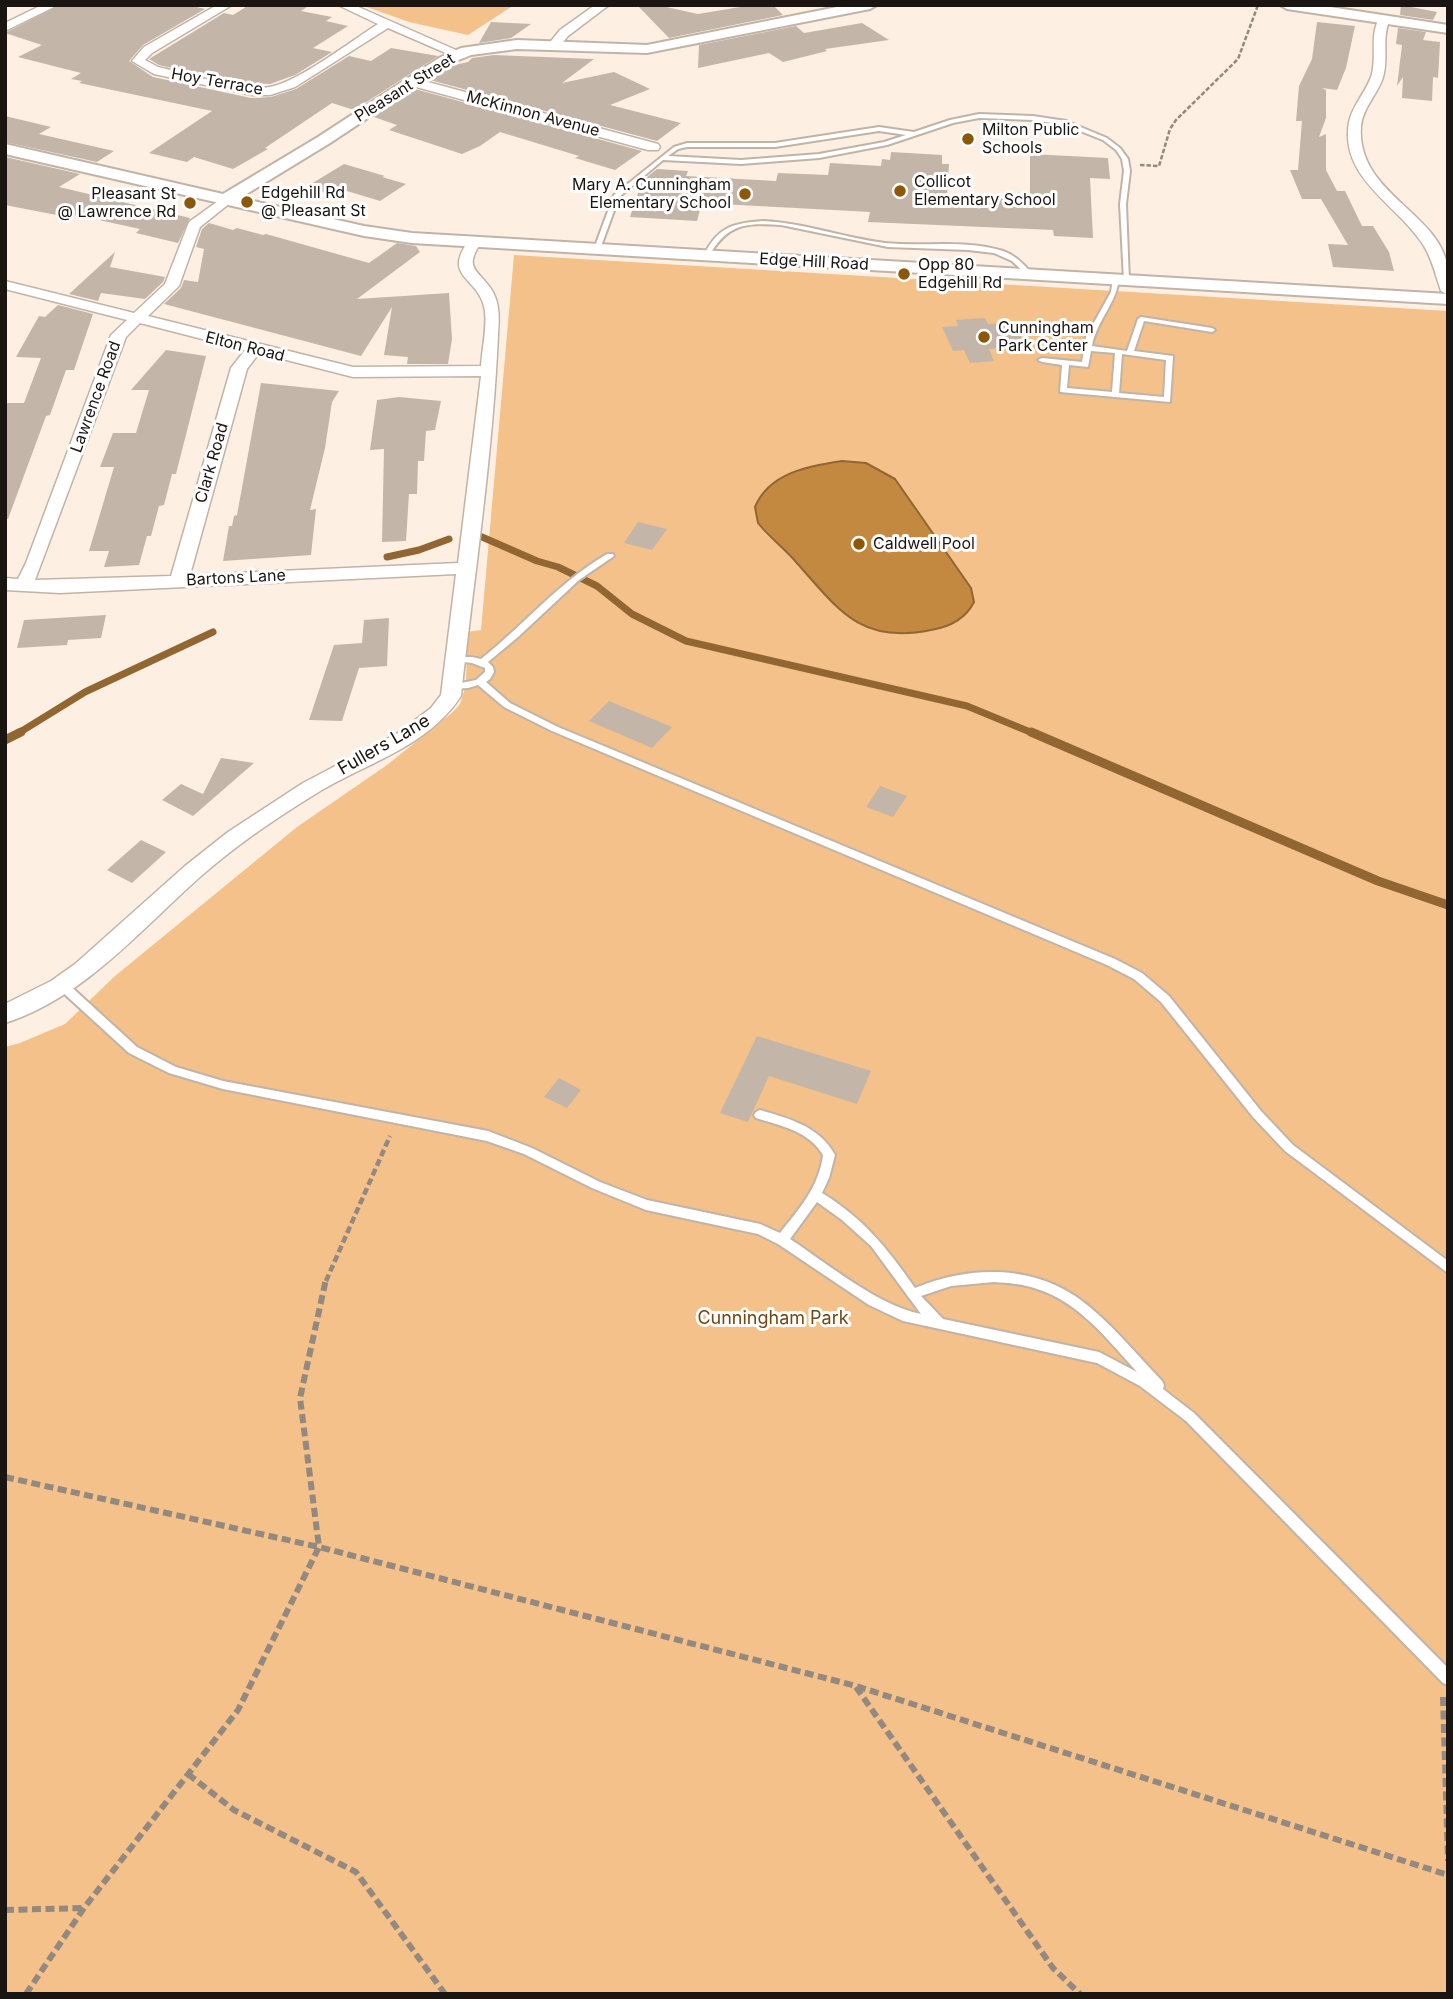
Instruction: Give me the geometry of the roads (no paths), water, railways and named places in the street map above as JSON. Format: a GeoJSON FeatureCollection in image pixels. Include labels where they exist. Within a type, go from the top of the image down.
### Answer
{"type":"FeatureCollection","features":[{"type":"Feature","properties":{"kind":"street"},"geometry":{"type":"LineString","coordinates":[[5,28],[52,5]]}},
{"type":"Feature","properties":{"kind":"street","name":"Hoy Terrace"},"geometry":{"type":"LineString","coordinates":[[226,5],[148,50],[138,61],[154,70],[252,91],[270,91],[291,84],[386,24]]}},
{"type":"Feature","properties":{"kind":"street"},"geometry":{"type":"LineString","coordinates":[[344,5],[459,54]]}},
{"type":"Feature","properties":{"kind":"street"},"geometry":{"type":"LineString","coordinates":[[553,46],[564,33],[603,5]]}},
{"type":"Feature","properties":{"kind":"street","name":"Pleasant Street"},"geometry":{"type":"LineString","coordinates":[[225,200],[459,54],[495,47],[553,46],[618,51],[648,49],[870,5]]}},
{"type":"Feature","properties":{"kind":"street"},"geometry":{"type":"LineString","coordinates":[[1287,5],[1448,29]]}},
{"type":"Feature","properties":{"kind":"street"},"geometry":{"type":"LineString","coordinates":[[1384,19],[1378,34],[1378,74],[1355,124],[1356,148],[1374,184],[1432,247],[1448,291]]}},
{"type":"Feature","properties":{"kind":"street","name":"McKinnon Avenue"},"geometry":{"type":"LineString","coordinates":[[413,82],[653,147]]}},
{"type":"Feature","properties":{"kind":"street"},"geometry":{"type":"LineString","coordinates":[[5,149],[225,200]]}},
{"type":"Feature","properties":{"kind":"street","name":"Edge Hill Road"},"geometry":{"type":"LineString","coordinates":[[225,200],[380,234],[474,243],[1448,299]]}},
{"type":"Feature","properties":{"kind":"street","name":"Lawrence Road"},"geometry":{"type":"LineString","coordinates":[[14,584],[35,563],[119,335],[172,286],[194,225],[225,200]]}},
{"type":"Feature","properties":{"kind":"street"},"geometry":{"type":"LineString","coordinates":[[454,687],[489,371],[492,311],[486,293],[468,271],[465,263],[465,256],[474,243]]}},
{"type":"Feature","properties":{"kind":"street","name":"Elton Road"},"geometry":{"type":"LineString","coordinates":[[5,285],[254,349],[362,373],[489,371]]}},
{"type":"Feature","properties":{"kind":"street","name":"Clark Road"},"geometry":{"type":"LineString","coordinates":[[179,581],[239,368],[254,349]]}},
{"type":"Feature","properties":{"kind":"street","name":"Bartons Lane"},"geometry":{"type":"LineString","coordinates":[[14,584],[60,587],[466,568]]}},
{"type":"Feature","properties":{"kind":"street","name":"Fullers Lane"},"geometry":{"type":"LineString","coordinates":[[5,1014],[63,986],[100,958],[213,854],[310,787],[426,723],[445,706],[454,687]]}},
{"type":"Feature","properties":{"kind":"lane"},"geometry":{"type":"LineString","coordinates":[[662,158],[741,162],[804,158],[859,150],[970,117],[1044,119],[1077,127],[1105,139],[1122,154],[1126,165],[1121,280],[1092,332],[1085,365],[1042,360]]}},
{"type":"Feature","properties":{"kind":"lane"},"geometry":{"type":"LineString","coordinates":[[597,249],[616,196],[676,148],[687,145],[787,144],[879,129],[916,135]]}},
{"type":"Feature","properties":{"kind":"lane"},"geometry":{"type":"LineString","coordinates":[[706,255],[715,238],[722,232],[748,224],[771,224],[889,245],[997,251],[1018,260],[1029,274]]}},
{"type":"Feature","properties":{"kind":"lane"},"geometry":{"type":"LineString","coordinates":[[1130,352],[1141,319],[1212,330]]}},
{"type":"Feature","properties":{"kind":"lane"},"geometry":{"type":"LineString","coordinates":[[1066,363],[1063,390],[1167,400],[1170,358],[1088,348]]}},
{"type":"Feature","properties":{"kind":"lane"},"geometry":{"type":"LineString","coordinates":[[1115,395],[1119,351]]}},
{"type":"Feature","properties":{"kind":"lane"},"geometry":{"type":"LineString","coordinates":[[456,659],[484,662],[587,570],[610,556]]}},
{"type":"Feature","properties":{"kind":"lane"},"geometry":{"type":"LineString","coordinates":[[454,687],[481,683],[490,670],[484,662]]}},
{"type":"Feature","properties":{"kind":"lane"},"geometry":{"type":"LineString","coordinates":[[481,683],[507,705],[555,729],[1111,962],[1138,976],[1165,999],[1271,1131],[1310,1166],[1448,1268]]}},
{"type":"Feature","properties":{"kind":"lane"},"geometry":{"type":"LineString","coordinates":[[63,986],[133,1050],[173,1070],[223,1085],[488,1136],[528,1151],[596,1185],[646,1205],[748,1225],[782,1240],[892,1312],[1099,1358],[1144,1382],[1190,1417]]}},
{"type":"Feature","properties":{"kind":"lane"},"geometry":{"type":"LineString","coordinates":[[760,1115],[797,1126],[814,1137],[826,1148],[829,1163],[815,1195],[782,1240]]}},
{"type":"Feature","properties":{"kind":"lane"},"geometry":{"type":"LineString","coordinates":[[815,1195],[839,1210],[865,1233],[891,1262],[926,1311],[944,1325]]}},
{"type":"Feature","properties":{"kind":"lane"},"geometry":{"type":"LineString","coordinates":[[912,1294],[945,1282],[984,1277],[1024,1281],[1063,1294],[1082,1308],[1445,1675]]}},
{"type":"Feature","properties":{"kind":"waterway"},"geometry":{"type":"LineString","coordinates":[[482,537],[537,561],[558,567],[597,586],[632,614],[686,641],[967,706],[1035,734]]}},
{"type":"Feature","properties":{"kind":"waterway"},"geometry":{"type":"LineString","coordinates":[[387,557],[419,550],[449,539]]}},
{"type":"Feature","properties":{"kind":"waterway"},"geometry":{"type":"LineString","coordinates":[[17,734],[85,692],[213,632]]}},
{"type":"Feature","properties":{"kind":"waterway"},"geometry":{"type":"LineString","coordinates":[[17,734],[21,732]]}},
{"type":"Feature","properties":{"kind":"waterway"},"geometry":{"type":"LineString","coordinates":[[1031,732],[1378,881],[1448,905]]}},
{"type":"Feature","properties":{"kind":"waterway"},"geometry":{"type":"LineString","coordinates":[[5,740],[17,734]]}},
{"type":"Feature","properties":{"kind":"place","name":"Milton Public Schools"},"geometry":{"type":"Point","coordinates":[968,139]}},
{"type":"Feature","properties":{"kind":"place","name":"Collicot Elementary School"},"geometry":{"type":"Point","coordinates":[900,191]}},
{"type":"Feature","properties":{"kind":"place","name":"Mary A. Cunningham Elementary School"},"geometry":{"type":"Point","coordinates":[745,194]}},
{"type":"Feature","properties":{"kind":"place","name":"Edgehill Rd @ Pleasant St"},"geometry":{"type":"Point","coordinates":[247,202]}},
{"type":"Feature","properties":{"kind":"place","name":"Pleasant St @ Lawrence Rd"},"geometry":{"type":"Point","coordinates":[190,203]}},
{"type":"Feature","properties":{"kind":"place","name":"Opp 80 Edgehill Rd"},"geometry":{"type":"Point","coordinates":[904,274]}},
{"type":"Feature","properties":{"kind":"place","name":"Cunningham Park Center"},"geometry":{"type":"Point","coordinates":[984,337]}},
{"type":"Feature","properties":{"kind":"place","name":"Caldwell Pool"},"geometry":{"type":"Point","coordinates":[859,544]}},
{"type":"Feature","properties":{"kind":"park label","name":"Cunningham Park"},"geometry":{"type":"Point","coordinates":[773,1319]}}]}
